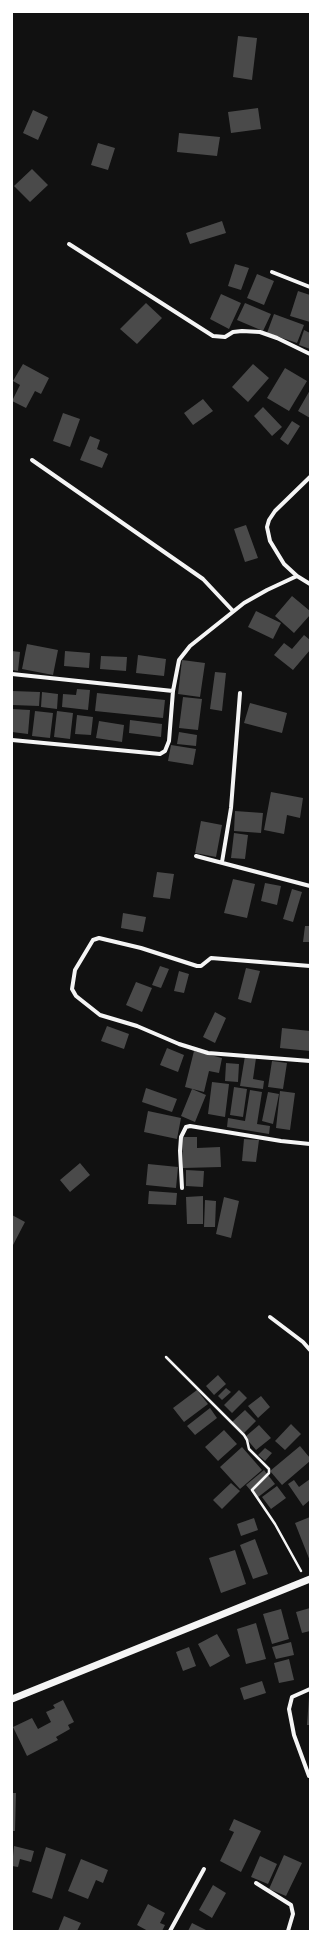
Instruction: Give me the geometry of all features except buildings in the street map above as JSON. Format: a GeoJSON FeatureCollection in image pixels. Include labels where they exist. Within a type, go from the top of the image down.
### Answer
{"type":"FeatureCollection","features":[{"type":"Feature","properties":{"kind":"street"},"geometry":{"type":"LineString","coordinates":[[69,244],[213,336],[225,337],[233,332],[242,330],[260,332],[277,338],[310,354]]}},
{"type":"Feature","properties":{"kind":"street"},"geometry":{"type":"LineString","coordinates":[[272,272],[310,287]]}},
{"type":"Feature","properties":{"kind":"street"},"geometry":{"type":"LineString","coordinates":[[32,460],[203,579],[233,611]]}},
{"type":"Feature","properties":{"kind":"street"},"geometry":{"type":"LineString","coordinates":[[310,477],[275,511],[269,520],[267,527],[270,541],[284,564],[297,576],[310,584]]}},
{"type":"Feature","properties":{"kind":"street"},"geometry":{"type":"LineString","coordinates":[[12,740],[160,754],[165,751],[169,741],[173,691],[181,656],[190,646],[233,611],[267,590],[297,576]]}},
{"type":"Feature","properties":{"kind":"street"},"geometry":{"type":"LineString","coordinates":[[12,674],[173,691]]}},
{"type":"Feature","properties":{"kind":"street"},"geometry":{"type":"LineString","coordinates":[[222,862],[232,808],[240,693]]}},
{"type":"Feature","properties":{"kind":"street"},"geometry":{"type":"LineString","coordinates":[[196,856],[310,886]]}},
{"type":"Feature","properties":{"kind":"street"},"geometry":{"type":"LineString","coordinates":[[310,966],[211,958],[201,966],[198,966],[141,948],[99,938],[93,940],[75,970],[72,989],[76,996],[100,1015],[136,1026],[194,1048],[223,1055],[246,1055],[310,1061]]}},
{"type":"Feature","properties":{"kind":"street"},"geometry":{"type":"LineString","coordinates":[[182,1188],[180,1151],[181,1137],[186,1127],[190,1126],[281,1141],[310,1144]]}},
{"type":"Feature","properties":{"kind":"street"},"geometry":{"type":"LineString","coordinates":[[270,1317],[303,1342],[310,1350]]}},
{"type":"Feature","properties":{"kind":"street"},"geometry":{"type":"LineString","coordinates":[[12,1699],[308,1580]]}},
{"type":"Feature","properties":{"kind":"street"},"geometry":{"type":"LineString","coordinates":[[309,1776],[294,1735],[288,1708],[292,1697],[310,1689]]}},
{"type":"Feature","properties":{"kind":"street"},"geometry":{"type":"LineString","coordinates":[[170,1931],[204,1868]]}},
{"type":"Feature","properties":{"kind":"street"},"geometry":{"type":"LineString","coordinates":[[256,1884],[291,1905],[294,1914],[288,1931]]}},
{"type":"Feature","properties":{"kind":"path"},"geometry":{"type":"LineString","coordinates":[[166,1357],[244,1436],[247,1440],[249,1449],[269,1469],[269,1473],[252,1490],[275,1524],[308,1580]]}}]}
